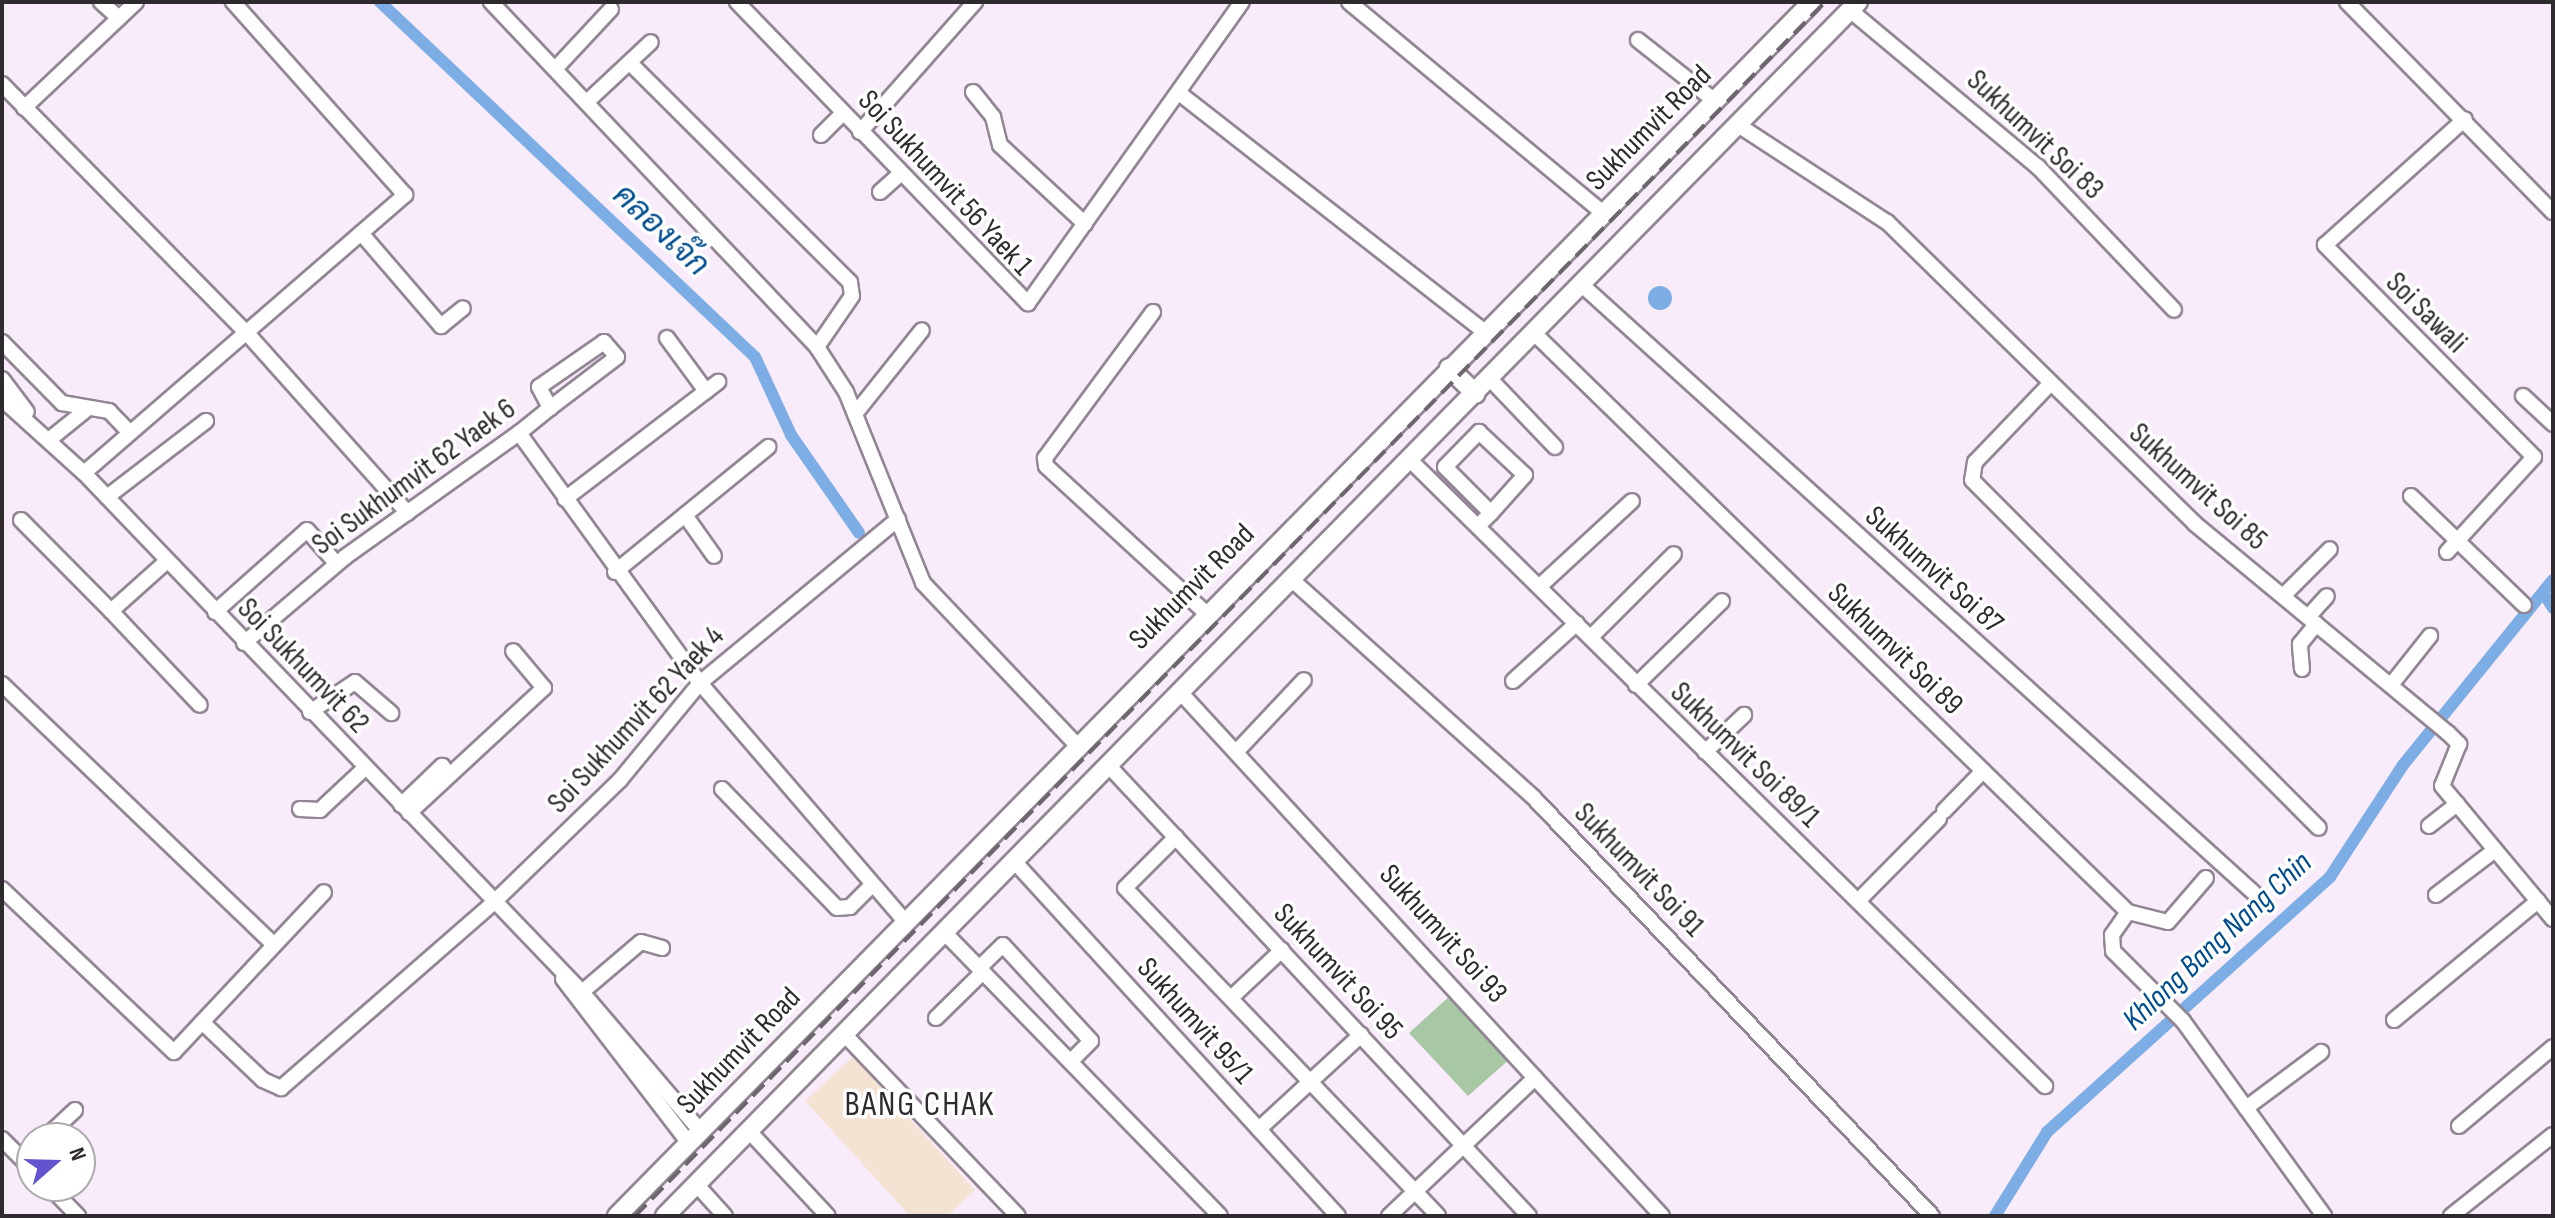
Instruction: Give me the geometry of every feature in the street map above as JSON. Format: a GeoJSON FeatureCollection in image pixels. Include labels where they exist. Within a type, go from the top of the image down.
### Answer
{"type":"FeatureCollection","features":[{"type":"Feature","properties":{"kind":"main road","name":"Sukhumvit Road"},"geometry":{"type":"LineString","coordinates":[[617,1216],[903,919],[1715,101],[1802,5]]}},
{"type":"Feature","properties":{"kind":"main road","name":"Sukhumvit Road"},"geometry":{"type":"LineString","coordinates":[[665,1216],[1854,6]]}},
{"type":"Feature","properties":{"kind":"main road"},"geometry":{"type":"LineString","coordinates":[[1449,368],[1476,394]]}},
{"type":"Feature","properties":{"kind":"main road"},"geometry":{"type":"LineString","coordinates":[[695,1138],[717,1162]]}},
{"type":"Feature","properties":{"kind":"street"},"geometry":{"type":"LineString","coordinates":[[101,2],[119,18]]}},
{"type":"Feature","properties":{"kind":"street"},"geometry":{"type":"LineString","coordinates":[[24,108],[136,2]]}},
{"type":"Feature","properties":{"kind":"street"},"geometry":{"type":"LineString","coordinates":[[84,473],[405,195],[233,2]]}},
{"type":"Feature","properties":{"kind":"street"},"geometry":{"type":"LineString","coordinates":[[491,2],[590,99],[817,347],[855,414],[923,583],[1076,744]]}},
{"type":"Feature","properties":{"kind":"street","name":"Soi Sukhumvit 56 Yaek 1"},"geometry":{"type":"LineString","coordinates":[[737,2],[1021,301],[1033,299],[1242,2]]}},
{"type":"Feature","properties":{"kind":"street"},"geometry":{"type":"LineString","coordinates":[[860,132],[975,2]]}},
{"type":"Feature","properties":{"kind":"street"},"geometry":{"type":"LineString","coordinates":[[1349,2],[1604,214]]}},
{"type":"Feature","properties":{"kind":"street"},"geometry":{"type":"LineString","coordinates":[[1364,15],[1376,2]]}},
{"type":"Feature","properties":{"kind":"street"},"geometry":{"type":"LineString","coordinates":[[2347,2],[2553,212]]}},
{"type":"Feature","properties":{"kind":"street","name":"Sukhumvit Soi 83"},"geometry":{"type":"LineString","coordinates":[[1854,6],[2038,167],[2174,310]]}},
{"type":"Feature","properties":{"kind":"street"},"geometry":{"type":"LineString","coordinates":[[557,67],[611,9]]}},
{"type":"Feature","properties":{"kind":"street"},"geometry":{"type":"LineString","coordinates":[[1638,40],[1715,101]]}},
{"type":"Feature","properties":{"kind":"street"},"geometry":{"type":"LineString","coordinates":[[590,99],[651,42]]}},
{"type":"Feature","properties":{"kind":"street"},"geometry":{"type":"LineString","coordinates":[[630,63],[850,282],[852,296],[817,347]]}},
{"type":"Feature","properties":{"kind":"street"},"geometry":{"type":"LineString","coordinates":[[2,84],[245,331],[408,513]]}},
{"type":"Feature","properties":{"kind":"street"},"geometry":{"type":"LineString","coordinates":[[973,92],[993,117],[1000,145],[1085,224]]}},
{"type":"Feature","properties":{"kind":"street"},"geometry":{"type":"LineString","coordinates":[[1179,93],[1485,332]]}},
{"type":"Feature","properties":{"kind":"street"},"geometry":{"type":"LineString","coordinates":[[821,135],[843,113]]}},
{"type":"Feature","properties":{"kind":"street","name":"Soi Sawali"},"geometry":{"type":"LineString","coordinates":[[2447,552],[2534,457],[2325,245],[2465,119]]}},
{"type":"Feature","properties":{"kind":"street","name":"Sukhumvit Soi 85"},"geometry":{"type":"LineString","coordinates":[[1738,125],[1887,222],[2048,386],[2283,596],[2448,733],[2459,744],[2440,780],[2553,919]]}},
{"type":"Feature","properties":{"kind":"street"},"geometry":{"type":"LineString","coordinates":[[880,192],[900,174]]}},
{"type":"Feature","properties":{"kind":"street"},"geometry":{"type":"LineString","coordinates":[[361,233],[441,326],[463,308]]}},
{"type":"Feature","properties":{"kind":"street","name":"Sukhumvit Soi 87"},"geometry":{"type":"LineString","coordinates":[[1582,285],[2254,893]]}},
{"type":"Feature","properties":{"kind":"street"},"geometry":{"type":"LineString","coordinates":[[1153,312],[1045,458],[1046,466],[1206,613]]}},
{"type":"Feature","properties":{"kind":"street"},"geometry":{"type":"LineString","coordinates":[[855,414],[922,330]]}},
{"type":"Feature","properties":{"kind":"street","name":"Sukhumvit Soi 89"},"geometry":{"type":"LineString","coordinates":[[1535,334],[2128,912]]}},
{"type":"Feature","properties":{"kind":"street"},"geometry":{"type":"LineString","coordinates":[[565,499],[712,386],[667,338]]}},
{"type":"Feature","properties":{"kind":"street"},"geometry":{"type":"LineString","coordinates":[[2,342],[62,403],[86,410],[109,411],[129,432]]}},
{"type":"Feature","properties":{"kind":"street","name":"Soi Sukhumvit 62 Yaek 6"},"geometry":{"type":"LineString","coordinates":[[244,643],[337,564],[519,433],[617,357],[604,342],[594,344],[539,387],[550,408]]}},
{"type":"Feature","properties":{"kind":"street"},"geometry":{"type":"LineString","coordinates":[[2,379],[45,434],[86,410]]}},
{"type":"Feature","properties":{"kind":"street"},"geometry":{"type":"LineString","coordinates":[[1490,379],[1555,447]]}},
{"type":"Feature","properties":{"kind":"street"},"geometry":{"type":"LineString","coordinates":[[2048,386],[1975,462],[1972,480],[2319,828]]}},
{"type":"Feature","properties":{"kind":"street"},"geometry":{"type":"LineString","coordinates":[[2523,396],[2553,424]]}},
{"type":"Feature","properties":{"kind":"street","name":"Soi Sukhumvit 62"},"geometry":{"type":"LineString","coordinates":[[2,399],[45,434],[84,473],[561,975],[695,1138]]}},
{"type":"Feature","properties":{"kind":"street"},"geometry":{"type":"LineString","coordinates":[[107,497],[206,421]]}},
{"type":"Feature","properties":{"kind":"street"},"geometry":{"type":"LineString","coordinates":[[1478,526],[1491,513],[1525,475],[1479,432],[1445,467],[1491,513]]}},
{"type":"Feature","properties":{"kind":"street"},"geometry":{"type":"LineString","coordinates":[[519,433],[615,572],[700,683],[871,886],[903,919]]}},
{"type":"Feature","properties":{"kind":"street"},"geometry":{"type":"LineString","coordinates":[[615,572],[768,447]]}},
{"type":"Feature","properties":{"kind":"street","name":"Sukhumvit Soi 89/1"},"geometry":{"type":"LineString","coordinates":[[1410,460],[2045,1086]]}},
{"type":"Feature","properties":{"kind":"street"},"geometry":{"type":"LineString","coordinates":[[2411,496],[2524,605]]}},
{"type":"Feature","properties":{"kind":"street"},"geometry":{"type":"LineString","coordinates":[[1540,586],[1632,501]]}},
{"type":"Feature","properties":{"kind":"street"},"geometry":{"type":"LineString","coordinates":[[685,515],[714,556]]}},
{"type":"Feature","properties":{"kind":"street","name":"Soi Sukhumvit 62 Yaek 4"},"geometry":{"type":"LineString","coordinates":[[202,1022],[263,1080],[281,1088],[493,903],[620,780],[700,683],[898,519]]}},
{"type":"Feature","properties":{"kind":"street"},"geometry":{"type":"LineString","coordinates":[[21,520],[200,705]]}},
{"type":"Feature","properties":{"kind":"street"},"geometry":{"type":"LineString","coordinates":[[215,612],[307,530],[337,564]]}},
{"type":"Feature","properties":{"kind":"street"},"geometry":{"type":"LineString","coordinates":[[2283,596],[2330,549]]}},
{"type":"Feature","properties":{"kind":"street"},"geometry":{"type":"LineString","coordinates":[[1591,637],[1674,554]]}},
{"type":"Feature","properties":{"kind":"street"},"geometry":{"type":"LineString","coordinates":[[111,611],[167,561]]}},
{"type":"Feature","properties":{"kind":"street","name":"Sukhumvit Soi 91"},"geometry":{"type":"LineString","coordinates":[[1291,579],[1534,798],[1932,1216]]}},
{"type":"Feature","properties":{"kind":"street"},"geometry":{"type":"LineString","coordinates":[[2302,669],[2300,644],[2327,596]]}},
{"type":"Feature","properties":{"kind":"street"},"geometry":{"type":"LineString","coordinates":[[1636,685],[1722,601]]}},
{"type":"Feature","properties":{"kind":"street"},"geometry":{"type":"LineString","coordinates":[[1513,681],[1577,623]]}},
{"type":"Feature","properties":{"kind":"street"},"geometry":{"type":"LineString","coordinates":[[2391,685],[2430,636]]}},
{"type":"Feature","properties":{"kind":"street"},"geometry":{"type":"LineString","coordinates":[[405,809],[450,775],[544,688],[513,651]]}},
{"type":"Feature","properties":{"kind":"street"},"geometry":{"type":"LineString","coordinates":[[1238,750],[1304,680]]}},
{"type":"Feature","properties":{"kind":"street"},"geometry":{"type":"LineString","coordinates":[[310,712],[355,682],[391,713]]}},
{"type":"Feature","properties":{"kind":"street"},"geometry":{"type":"LineString","coordinates":[[2,684],[271,942]]}},
{"type":"Feature","properties":{"kind":"street","name":"Sukhumvit Soi 93"},"geometry":{"type":"LineString","coordinates":[[1180,692],[1238,750],[1662,1216]]}},
{"type":"Feature","properties":{"kind":"street"},"geometry":{"type":"LineString","coordinates":[[1705,752],[1744,715]]}},
{"type":"Feature","properties":{"kind":"street","name":"Sukhumvit Soi 95"},"geometry":{"type":"LineString","coordinates":[[1108,765],[1529,1216]]}},
{"type":"Feature","properties":{"kind":"street"},"geometry":{"type":"LineString","coordinates":[[300,809],[320,810],[365,768]]}},
{"type":"Feature","properties":{"kind":"street"},"geometry":{"type":"LineString","coordinates":[[1859,900],[1983,771]]}},
{"type":"Feature","properties":{"kind":"street"},"geometry":{"type":"LineString","coordinates":[[722,789],[837,908],[850,907],[871,886]]}},
{"type":"Feature","properties":{"kind":"street"},"geometry":{"type":"LineString","coordinates":[[2429,826],[2457,804]]}},
{"type":"Feature","properties":{"kind":"street"},"geometry":{"type":"LineString","coordinates":[[1176,837],[1125,888],[1438,1216]]}},
{"type":"Feature","properties":{"kind":"street"},"geometry":{"type":"LineString","coordinates":[[2436,895],[2495,850]]}},
{"type":"Feature","properties":{"kind":"street","name":"Sukhumvit 95/1"},"geometry":{"type":"LineString","coordinates":[[1013,860],[1338,1216]]}},
{"type":"Feature","properties":{"kind":"street"},"geometry":{"type":"LineString","coordinates":[[2206,878],[2168,922],[2128,912],[2112,935],[2113,951],[2183,1021],[2324,1216]]}},
{"type":"Feature","properties":{"kind":"street"},"geometry":{"type":"LineString","coordinates":[[2,889],[172,1051],[202,1022],[271,942],[324,892]]}},
{"type":"Feature","properties":{"kind":"street"},"geometry":{"type":"LineString","coordinates":[[2394,1020],[2538,901]]}},
{"type":"Feature","properties":{"kind":"street"},"geometry":{"type":"LineString","coordinates":[[943,931],[1073,1059],[1220,1216]]}},
{"type":"Feature","properties":{"kind":"street"},"geometry":{"type":"LineString","coordinates":[[582,992],[641,942],[662,948]]}},
{"type":"Feature","properties":{"kind":"street"},"geometry":{"type":"LineString","coordinates":[[936,1018],[1003,945],[1091,1041],[1073,1059]]}},
{"type":"Feature","properties":{"kind":"street"},"geometry":{"type":"LineString","coordinates":[[1231,998],[1282,950]]}},
{"type":"Feature","properties":{"kind":"street","name":"Soi Sukhumvit 62"},"geometry":{"type":"LineString","coordinates":[[561,975],[582,992],[695,1138]]}},
{"type":"Feature","properties":{"kind":"street"},"geometry":{"type":"LineString","coordinates":[[845,1035],[1018,1216]]}},
{"type":"Feature","properties":{"kind":"street"},"geometry":{"type":"LineString","coordinates":[[1259,1129],[1361,1035]]}},
{"type":"Feature","properties":{"kind":"street"},"geometry":{"type":"LineString","coordinates":[[2459,1126],[2553,1047]]}},
{"type":"Feature","properties":{"kind":"street"},"geometry":{"type":"LineString","coordinates":[[2246,1108],[2321,1052]]}},
{"type":"Feature","properties":{"kind":"street"},"geometry":{"type":"LineString","coordinates":[[1389,1216],[1535,1078]]}},
{"type":"Feature","properties":{"kind":"street"},"geometry":{"type":"LineString","coordinates":[[62,1122],[75,1110]]}},
{"type":"Feature","properties":{"kind":"street"},"geometry":{"type":"LineString","coordinates":[[748,1130],[828,1216]]}},
{"type":"Feature","properties":{"kind":"street"},"geometry":{"type":"LineString","coordinates":[[2451,1216],[2553,1135]]}},
{"type":"Feature","properties":{"kind":"street"},"geometry":{"type":"LineString","coordinates":[[696,1184],[725,1216]]}},
{"type":"Feature","properties":{"kind":"shaded area"},"geometry":{"type":"Polygon","coordinates":[[[853,1057],[975,1190],[947,1216],[910,1216],[805,1101],[853,1057]]]}},
{"type":"Feature","properties":{"kind":"green space"},"geometry":{"type":"Polygon","coordinates":[[[1453,993],[1512,1057],[1468,1096],[1409,1033],[1453,993]]]}},
{"type":"Feature","properties":{"kind":"water"},"geometry":{"type":"Polygon","coordinates":[[[1660,286],[1669,289],[1672,298],[1669,307],[1660,310],[1651,307],[1648,298],[1651,289],[1660,286]]]}},
{"type":"Feature","properties":{"kind":"waterway","name":"คลองเจ๊ก"},"geometry":{"type":"LineString","coordinates":[[380,2],[755,357],[791,435],[859,533]]}},
{"type":"Feature","properties":{"kind":"waterway","name":"Khlong Bang Nang Chin"},"geometry":{"type":"LineString","coordinates":[[1995,1216],[2047,1132],[2330,877],[2403,765],[2553,580]]}},
{"type":"Feature","properties":{"kind":"waterway"},"geometry":{"type":"LineString","coordinates":[[2544,594],[2553,608]]}},
{"type":"Feature","properties":{"kind":"railway"},"geometry":{"type":"LineString","coordinates":[[635,1216],[1825,2]]}},
{"type":"Feature","properties":{"kind":"district","name":"BANG CHAK"},"geometry":{"type":"Point","coordinates":[920,1105]}}]}
